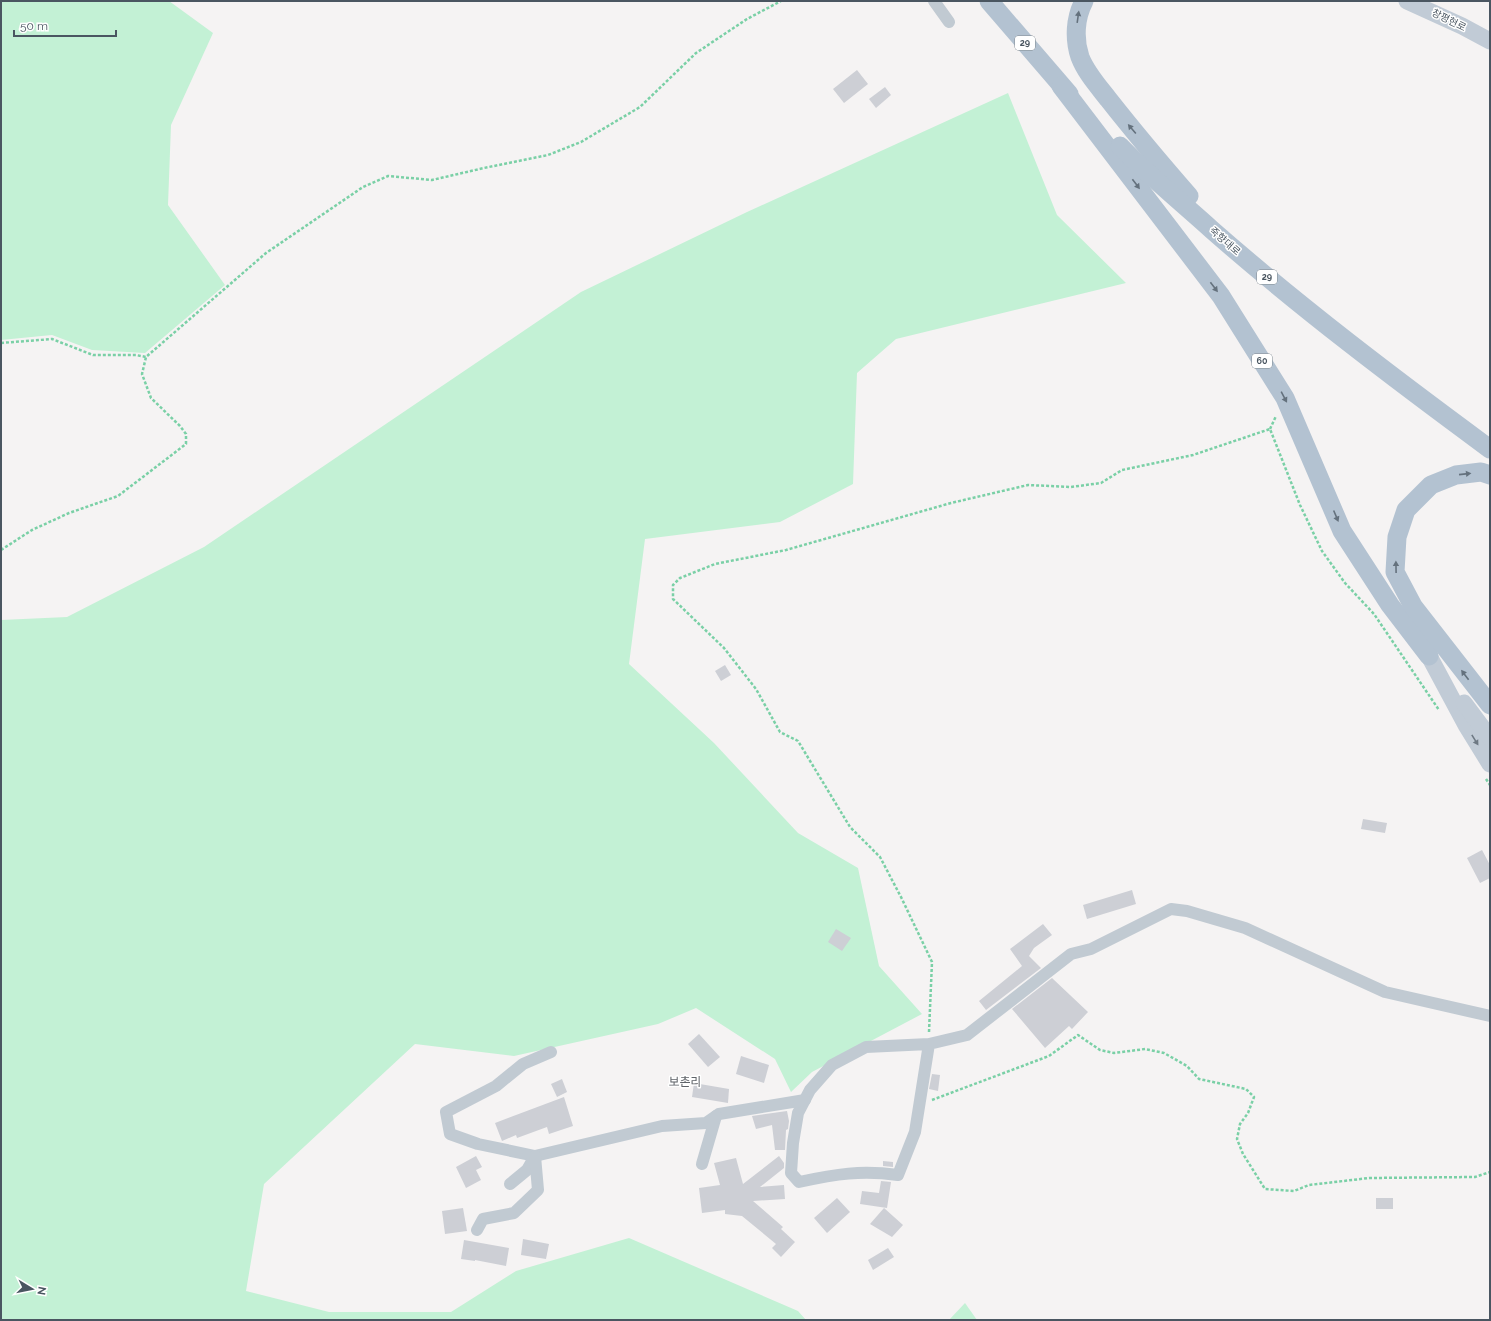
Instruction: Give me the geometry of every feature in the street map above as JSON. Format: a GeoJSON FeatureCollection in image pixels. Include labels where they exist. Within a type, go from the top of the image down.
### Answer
{"type":"FeatureCollection","features":[{"type":"Feature","properties":{"kind":"main road","name":"죽향대로"},"geometry":{"type":"LineString","coordinates":[[989,1],[1061,86],[1140,166],[1229,245],[1318,320],[1490,450]]}},
{"type":"Feature","properties":{"kind":"main road"},"geometry":{"type":"LineString","coordinates":[[1084,1],[1079,10],[1076,34],[1081,58],[1093,79],[1126,122],[1229,245]]}},
{"type":"Feature","properties":{"kind":"main road","name":"창평현로"},"geometry":{"type":"LineString","coordinates":[[1407,1],[1448,19],[1490,41]]}},
{"type":"Feature","properties":{"kind":"main road","name":"60"},"geometry":{"type":"LineString","coordinates":[[1061,86],[1221,296],[1285,398],[1342,530],[1390,605],[1490,738]]}},
{"type":"Feature","properties":{"kind":"main road"},"geometry":{"type":"LineString","coordinates":[[1490,475],[1481,472],[1456,475],[1431,485],[1406,510],[1397,537],[1395,572],[1413,606],[1490,705]]}},
{"type":"Feature","properties":{"kind":"main road"},"geometry":{"type":"LineString","coordinates":[[1429,656],[1466,724],[1488,771]]}},
{"type":"Feature","properties":{"kind":"street"},"geometry":{"type":"LineString","coordinates":[[934,1],[950,22]]}},
{"type":"Feature","properties":{"kind":"street"},"geometry":{"type":"LineString","coordinates":[[929,1044],[915,1132],[898,1175],[872,1172],[839,1174],[799,1182],[791,1173],[793,1143],[798,1113],[810,1090],[832,1065],[866,1047],[929,1044],[967,1035],[1071,954],[1091,949],[1170,909],[1187,911],[1246,928],[1385,992],[1490,1016]]}},
{"type":"Feature","properties":{"kind":"street"},"geometry":{"type":"LineString","coordinates":[[551,1052],[523,1064],[496,1086],[446,1112],[450,1134],[478,1144],[535,1156],[662,1126],[706,1123],[720,1114],[805,1100]]}},
{"type":"Feature","properties":{"kind":"street"},"geometry":{"type":"LineString","coordinates":[[702,1164],[716,1116]]}},
{"type":"Feature","properties":{"kind":"street"},"geometry":{"type":"LineString","coordinates":[[510,1184],[527,1170],[535,1156]]}},
{"type":"Feature","properties":{"kind":"street"},"geometry":{"type":"LineString","coordinates":[[477,1230],[483,1219],[514,1213],[538,1190],[535,1156]]}},
{"type":"Feature","properties":{"kind":"path"},"geometry":{"type":"LineString","coordinates":[[1,550],[32,530],[69,513],[118,496],[186,444],[186,434],[180,426],[151,398],[142,374],[146,358],[266,253],[363,187],[388,176],[432,180],[548,155],[581,142],[640,107],[696,53],[747,19],[781,1]]}},
{"type":"Feature","properties":{"kind":"path"},"geometry":{"type":"LineString","coordinates":[[1,343],[52,339],[93,355],[136,356],[146,358]]}},
{"type":"Feature","properties":{"kind":"path"},"geometry":{"type":"LineString","coordinates":[[929,1044],[932,962],[880,857],[850,827],[798,741],[780,732],[756,689],[724,648],[673,599],[673,585],[680,578],[715,564],[786,550],[988,494],[1028,485],[1071,487],[1101,483],[1122,470],[1193,454],[1270,429],[1300,505],[1322,551],[1345,583],[1374,614],[1441,712]]}},
{"type":"Feature","properties":{"kind":"path"},"geometry":{"type":"LineString","coordinates":[[1488,771],[1490,785]]}},
{"type":"Feature","properties":{"kind":"path"},"geometry":{"type":"LineString","coordinates":[[919,1106],[1048,1056],[1078,1035],[1100,1050],[1114,1052],[1145,1050],[1164,1053],[1187,1066],[1199,1079],[1246,1089],[1254,1097],[1248,1113],[1240,1124],[1237,1139],[1243,1154],[1265,1189],[1294,1191],[1309,1185],[1369,1178],[1475,1177],[1490,1172]]}},
{"type":"Feature","properties":{"kind":"green space"},"geometry":{"type":"Polygon","coordinates":[[[1,1],[169,1],[213,33],[171,125],[168,205],[225,285],[145,353],[92,350],[52,335],[1,340],[1,1]]]}},
{"type":"Feature","properties":{"kind":"green space"},"geometry":{"type":"Polygon","coordinates":[[[1008,93],[1057,215],[1126,283],[896,339],[857,373],[853,484],[780,522],[645,539],[629,664],[714,743],[798,833],[858,868],[879,966],[922,1014],[812,1072],[791,1092],[775,1059],[696,1008],[658,1024],[514,1056],[415,1044],[264,1184],[246,1291],[329,1312],[451,1312],[516,1271],[629,1238],[798,1311],[806,1320],[1,1320],[1,620],[67,617],[204,547],[581,292],[747,212],[1008,93]]]}},
{"type":"Feature","properties":{"kind":"green space"},"geometry":{"type":"Polygon","coordinates":[[[965,1303],[977,1320],[949,1320],[965,1303]]]}},
{"type":"Feature","properties":{"kind":"building"},"geometry":{"type":"Polygon","coordinates":[[[857,70],[868,84],[844,103],[833,89],[857,70]]]}},
{"type":"Feature","properties":{"kind":"building"},"geometry":{"type":"Polygon","coordinates":[[[885,87],[891,95],[876,108],[869,99],[885,87]]]}},
{"type":"Feature","properties":{"kind":"building"},"geometry":{"type":"Polygon","coordinates":[[[725,665],[731,675],[721,681],[715,671],[725,665]]]}},
{"type":"Feature","properties":{"kind":"building"},"geometry":{"type":"Polygon","coordinates":[[[1363,819],[1387,823],[1385,833],[1361,829],[1363,819]]]}},
{"type":"Feature","properties":{"kind":"building"},"geometry":{"type":"Polygon","coordinates":[[[1482,850],[1490,865],[1490,878],[1480,883],[1467,858],[1482,850]]]}},
{"type":"Feature","properties":{"kind":"building"},"geometry":{"type":"Polygon","coordinates":[[[1132,890],[1136,904],[1087,919],[1083,905],[1132,890]]]}},
{"type":"Feature","properties":{"kind":"building"},"geometry":{"type":"Polygon","coordinates":[[[1043,924],[1052,935],[1034,948],[1029,956],[1041,968],[986,1010],[979,1001],[1022,966],[1010,949],[1043,924]]]}},
{"type":"Feature","properties":{"kind":"building"},"geometry":{"type":"Polygon","coordinates":[[[836,929],[851,938],[842,951],[828,942],[836,929]]]}},
{"type":"Feature","properties":{"kind":"building"},"geometry":{"type":"Polygon","coordinates":[[[1052,978],[1088,1012],[1072,1029],[1069,1026],[1045,1048],[1012,1009],[1052,978]]]}},
{"type":"Feature","properties":{"kind":"building"},"geometry":{"type":"Polygon","coordinates":[[[699,1034],[720,1057],[708,1067],[688,1044],[699,1034]]]}},
{"type":"Feature","properties":{"kind":"building"},"geometry":{"type":"Polygon","coordinates":[[[741,1056],[769,1065],[764,1083],[736,1074],[741,1056]]]}},
{"type":"Feature","properties":{"kind":"building"},"geometry":{"type":"Polygon","coordinates":[[[932,1074],[940,1075],[938,1091],[929,1089],[932,1074]]]}},
{"type":"Feature","properties":{"kind":"building"},"geometry":{"type":"Polygon","coordinates":[[[562,1079],[567,1092],[557,1097],[551,1084],[562,1079]]]}},
{"type":"Feature","properties":{"kind":"building"},"geometry":{"type":"Polygon","coordinates":[[[694,1083],[729,1089],[728,1103],[692,1097],[694,1083]]]}},
{"type":"Feature","properties":{"kind":"building"},"geometry":{"type":"Polygon","coordinates":[[[564,1097],[573,1126],[549,1134],[547,1127],[517,1138],[516,1135],[502,1141],[495,1123],[564,1097]]]}},
{"type":"Feature","properties":{"kind":"building"},"geometry":{"type":"Polygon","coordinates":[[[787,1111],[789,1121],[788,1129],[786,1130],[785,1150],[775,1150],[772,1125],[756,1129],[752,1116],[787,1111]]]}},
{"type":"Feature","properties":{"kind":"building"},"geometry":{"type":"Polygon","coordinates":[[[476,1156],[482,1167],[476,1170],[481,1180],[466,1188],[456,1167],[476,1156]]]}},
{"type":"Feature","properties":{"kind":"building"},"geometry":{"type":"Polygon","coordinates":[[[779,1156],[784,1163],[784,1168],[760,1187],[784,1185],[785,1199],[753,1201],[783,1227],[781,1229],[795,1242],[781,1257],[772,1248],[776,1244],[742,1216],[725,1214],[725,1210],[702,1213],[699,1188],[720,1185],[714,1163],[736,1158],[743,1184],[779,1156]]]}},
{"type":"Feature","properties":{"kind":"building"},"geometry":{"type":"Polygon","coordinates":[[[883,1161],[893,1162],[893,1167],[883,1166],[883,1161]]]}},
{"type":"Feature","properties":{"kind":"building"},"geometry":{"type":"Polygon","coordinates":[[[881,1181],[891,1182],[887,1208],[860,1204],[862,1191],[879,1193],[881,1181]]]}},
{"type":"Feature","properties":{"kind":"building"},"geometry":{"type":"Polygon","coordinates":[[[837,1198],[850,1212],[827,1233],[814,1218],[837,1198]]]}},
{"type":"Feature","properties":{"kind":"building"},"geometry":{"type":"Polygon","coordinates":[[[1376,1198],[1393,1198],[1393,1209],[1376,1209],[1376,1198]]]}},
{"type":"Feature","properties":{"kind":"building"},"geometry":{"type":"Polygon","coordinates":[[[463,1208],[467,1231],[445,1234],[442,1211],[463,1208]]]}},
{"type":"Feature","properties":{"kind":"building"},"geometry":{"type":"Polygon","coordinates":[[[884,1208],[903,1225],[892,1237],[870,1224],[884,1208]]]}},
{"type":"Feature","properties":{"kind":"building"},"geometry":{"type":"Polygon","coordinates":[[[523,1239],[549,1244],[546,1259],[521,1255],[523,1239]]]}},
{"type":"Feature","properties":{"kind":"building"},"geometry":{"type":"Polygon","coordinates":[[[464,1240],[509,1248],[506,1266],[461,1259],[464,1240]]]}},
{"type":"Feature","properties":{"kind":"building"},"geometry":{"type":"Polygon","coordinates":[[[888,1248],[894,1257],[873,1270],[868,1260],[888,1248]]]}},
{"type":"Feature","properties":{"kind":"district","name":"보촌리"},"geometry":{"type":"Point","coordinates":[685,1082]}}]}
